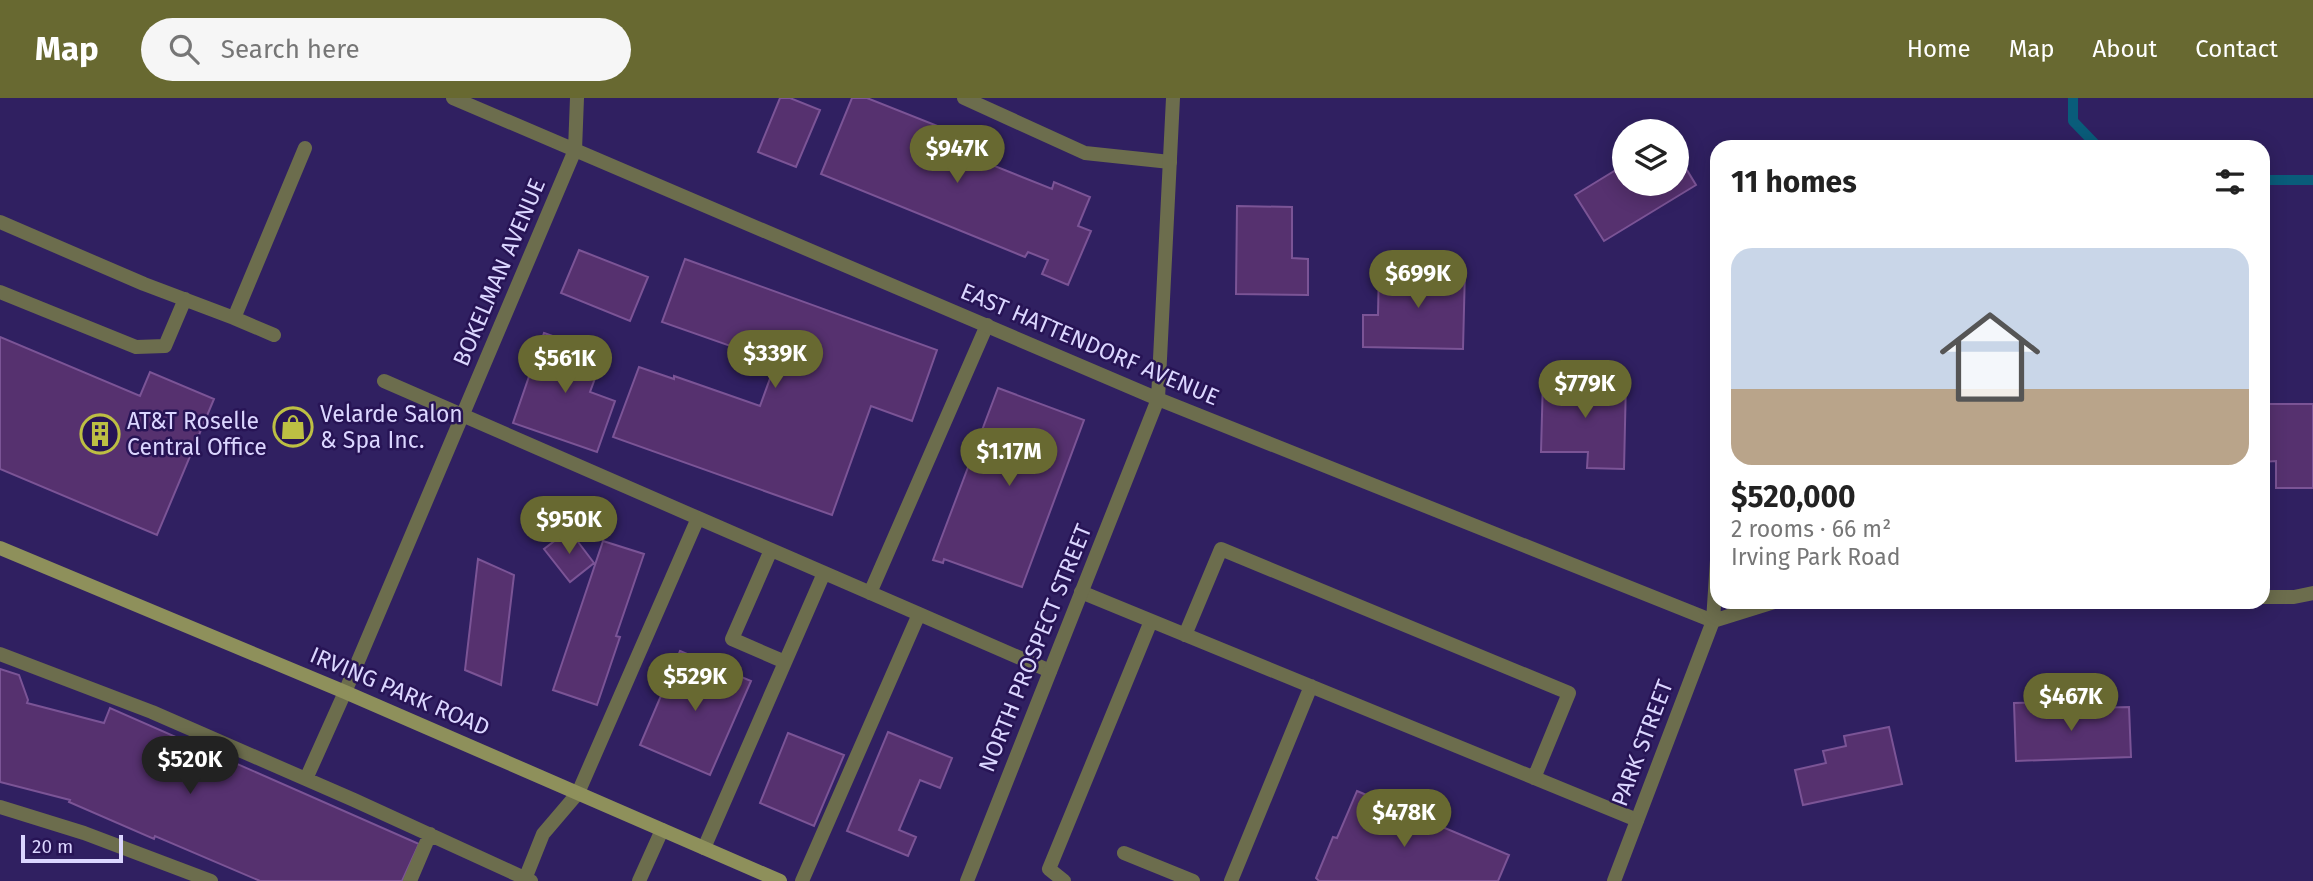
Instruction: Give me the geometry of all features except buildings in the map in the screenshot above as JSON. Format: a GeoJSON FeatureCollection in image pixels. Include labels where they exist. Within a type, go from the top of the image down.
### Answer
{"type":"FeatureCollection","features":[{"type":"Feature","properties":{"kind":"main road","name":"IRVING PARK ROAD"},"geometry":{"type":"LineString","coordinates":[[0,548],[345,692],[780,881]]}},
{"type":"Feature","properties":{"kind":"street","name":"EAST HATTENDORF AVENUE"},"geometry":{"type":"LineString","coordinates":[[453,98],[1158,399],[1713,621]]}},
{"type":"Feature","properties":{"kind":"street","name":"BOKELMAN AVENUE"},"geometry":{"type":"LineString","coordinates":[[306,779],[575,150],[577,98]]}},
{"type":"Feature","properties":{"kind":"street"},"geometry":{"type":"LineString","coordinates":[[964,98],[1085,153],[1170,162]]}},
{"type":"Feature","properties":{"kind":"street","name":"NORTH PROSPECT STREET"},"geometry":{"type":"LineString","coordinates":[[967,881],[1158,399],[1173,98]]}},
{"type":"Feature","properties":{"kind":"street"},"geometry":{"type":"LineString","coordinates":[[234,318],[306,148]]}},
{"type":"Feature","properties":{"kind":"street"},"geometry":{"type":"LineString","coordinates":[[0,222],[274,335]]}},
{"type":"Feature","properties":{"kind":"street"},"geometry":{"type":"LineString","coordinates":[[0,292],[136,347],[166,346],[185,299]]}},
{"type":"Feature","properties":{"kind":"street"},"geometry":{"type":"LineString","coordinates":[[870,593],[987,325]]}},
{"type":"Feature","properties":{"kind":"street"},"geometry":{"type":"LineString","coordinates":[[384,381],[1050,671]]}},
{"type":"Feature","properties":{"kind":"street"},"geometry":{"type":"LineString","coordinates":[[0,654],[152,712],[528,880],[543,834],[578,793],[698,518]]}},
{"type":"Feature","properties":{"kind":"street"},"geometry":{"type":"LineString","coordinates":[[1185,635],[1221,549],[1569,693],[1534,778]]}},
{"type":"Feature","properties":{"kind":"street"},"geometry":{"type":"LineString","coordinates":[[771,550],[732,639],[785,662]]}},
{"type":"Feature","properties":{"kind":"street"},"geometry":{"type":"LineString","coordinates":[[704,848],[824,573]]}},
{"type":"Feature","properties":{"kind":"street"},"geometry":{"type":"LineString","coordinates":[[1081,592],[1637,820]]}},
{"type":"Feature","properties":{"kind":"street"},"geometry":{"type":"LineString","coordinates":[[2270,597],[2294,597],[2313,593]]}},
{"type":"Feature","properties":{"kind":"street","name":"PARK STREET"},"geometry":{"type":"LineString","coordinates":[[1614,881],[1713,621],[1714,609]]}},
{"type":"Feature","properties":{"kind":"street"},"geometry":{"type":"LineString","coordinates":[[1713,621],[1752,609]]}},
{"type":"Feature","properties":{"kind":"street"},"geometry":{"type":"LineString","coordinates":[[802,881],[919,614]]}},
{"type":"Feature","properties":{"kind":"street"},"geometry":{"type":"LineString","coordinates":[[1064,881],[1049,869],[1151,621]]}},
{"type":"Feature","properties":{"kind":"street"},"geometry":{"type":"LineString","coordinates":[[1231,881],[1311,687]]}},
{"type":"Feature","properties":{"kind":"street"},"geometry":{"type":"LineString","coordinates":[[0,807],[84,833],[211,881]]}},
{"type":"Feature","properties":{"kind":"street"},"geometry":{"type":"LineString","coordinates":[[639,881],[662,830]]}},
{"type":"Feature","properties":{"kind":"street"},"geometry":{"type":"LineString","coordinates":[[410,881],[430,834]]}},
{"type":"Feature","properties":{"kind":"street"},"geometry":{"type":"LineString","coordinates":[[1124,853],[1193,881]]}},
{"type":"Feature","properties":{"kind":"waterway"},"geometry":{"type":"LineString","coordinates":[[2073,98],[2073,121],[2091,140]]}},
{"type":"Feature","properties":{"kind":"waterway"},"geometry":{"type":"LineString","coordinates":[[2270,180],[2313,180]]}},
{"type":"Feature","properties":{"kind":"place","name":"Velarde Salon & Spa Inc."},"geometry":{"type":"Point","coordinates":[293,427]}},
{"type":"Feature","properties":{"kind":"place","name":"AT&T Roselle Central Office"},"geometry":{"type":"Point","coordinates":[100,434]}}]}
